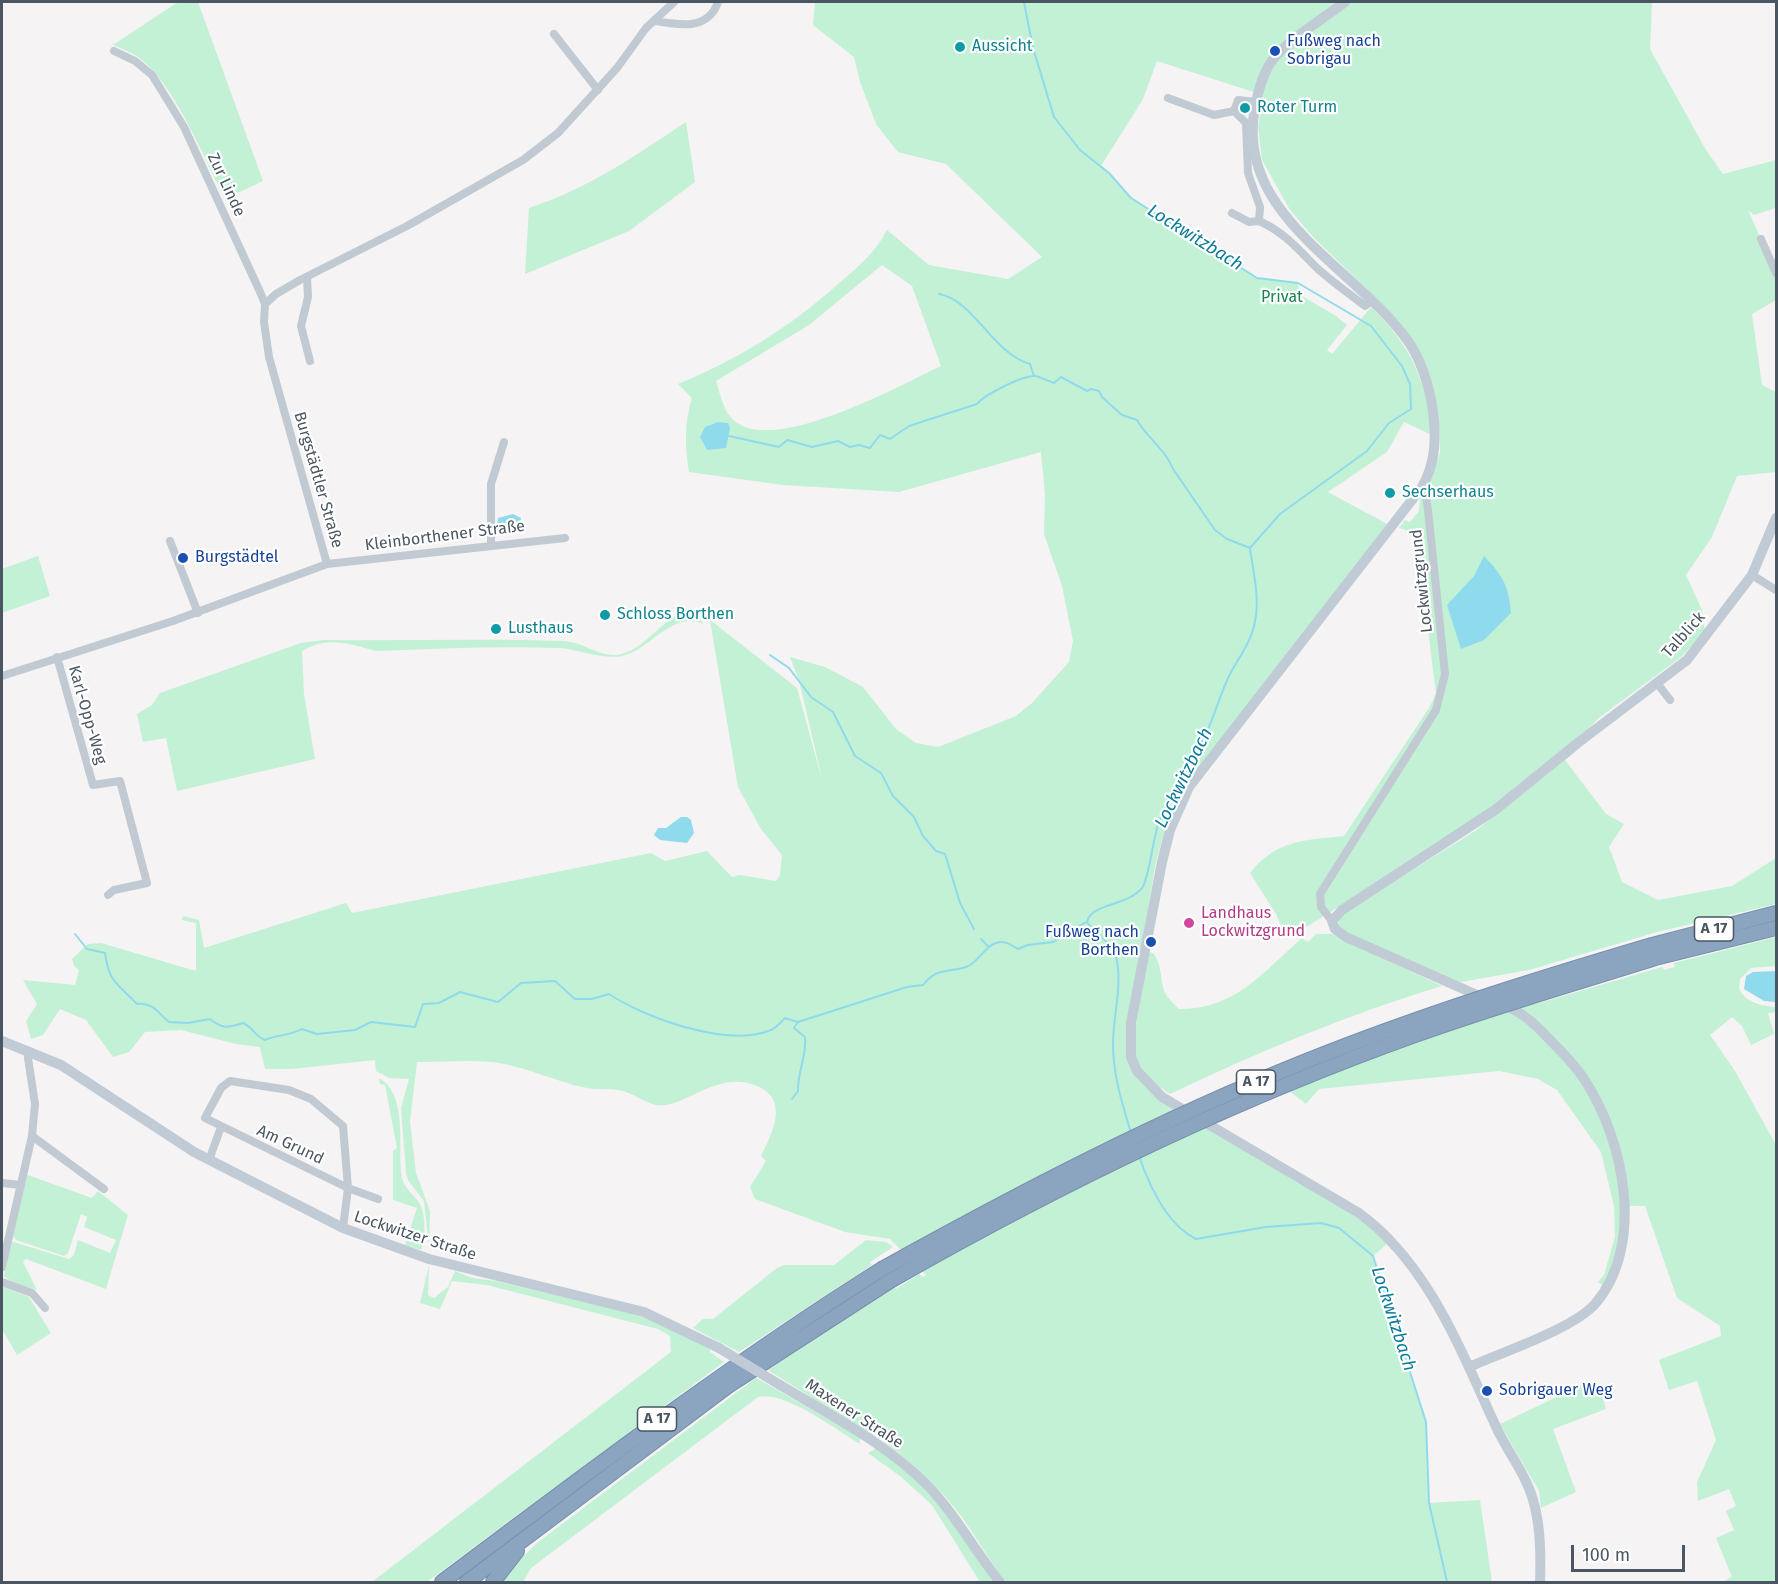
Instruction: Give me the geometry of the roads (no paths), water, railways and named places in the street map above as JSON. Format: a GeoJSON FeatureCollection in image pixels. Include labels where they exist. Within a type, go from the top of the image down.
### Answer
{"type":"FeatureCollection","features":[{"type":"Feature","properties":{"kind":"highway","name":"A 17"},"geometry":{"type":"LineString","coordinates":[[442,1582],[660,1418],[804,1318],[886,1275],[1127,1156],[1264,1094],[1426,1031],[1653,952],[1776,913]]}},
{"type":"Feature","properties":{"kind":"highway","name":"A 17"},"geometry":{"type":"LineString","coordinates":[[1653,952],[1776,928]]}},
{"type":"Feature","properties":{"kind":"highway","name":"A 17"},"geometry":{"type":"LineString","coordinates":[[466,1582],[728,1386],[886,1275]]}},
{"type":"Feature","properties":{"kind":"highway"},"geometry":{"type":"LineString","coordinates":[[493,1582],[533,1531]]}},
{"type":"Feature","properties":{"kind":"street"},"geometry":{"type":"LineString","coordinates":[[265,304],[276,294],[407,226],[523,160],[558,133],[598,90],[646,28],[674,2]]}},
{"type":"Feature","properties":{"kind":"street"},"geometry":{"type":"LineString","coordinates":[[655,21],[688,26],[698,23],[706,19],[718,2]]}},
{"type":"Feature","properties":{"kind":"street"},"geometry":{"type":"LineString","coordinates":[[1345,2],[1273,60],[1263,77],[1252,126],[1255,160],[1266,191],[1281,213],[1371,301],[1412,347],[1430,395],[1435,452],[1431,470],[1422,487],[1189,788],[1170,830],[1162,862],[1131,1023],[1130,1051],[1137,1071],[1162,1097],[1334,1197],[1391,1238],[1417,1271],[1469,1367],[1500,1433],[1527,1480],[1534,1501],[1540,1544],[1540,1582]]}},
{"type":"Feature","properties":{"kind":"street"},"geometry":{"type":"LineString","coordinates":[[554,33],[598,90]]}},
{"type":"Feature","properties":{"kind":"street","name":"Zur Linde"},"geometry":{"type":"LineString","coordinates":[[114,51],[135,61],[152,75],[184,127],[265,304]]}},
{"type":"Feature","properties":{"kind":"street"},"geometry":{"type":"LineString","coordinates":[[1168,98],[1214,115],[1234,111]]}},
{"type":"Feature","properties":{"kind":"street"},"geometry":{"type":"LineString","coordinates":[[1234,111],[1238,100],[1256,102]]}},
{"type":"Feature","properties":{"kind":"street"},"geometry":{"type":"LineString","coordinates":[[1234,111],[1246,123],[1248,173],[1260,207],[1259,221]]}},
{"type":"Feature","properties":{"kind":"street"},"geometry":{"type":"LineString","coordinates":[[1232,213],[1249,222],[1259,221],[1277,229],[1292,241],[1318,269],[1365,306],[1371,301]]}},
{"type":"Feature","properties":{"kind":"street"},"geometry":{"type":"LineString","coordinates":[[1761,239],[1776,273]]}},
{"type":"Feature","properties":{"kind":"street"},"geometry":{"type":"LineString","coordinates":[[307,277],[308,297],[301,326],[310,362]]}},
{"type":"Feature","properties":{"kind":"street","name":"Burgstädtler Straße"},"geometry":{"type":"LineString","coordinates":[[2,676],[198,612],[327,564],[269,357],[264,322],[265,304]]}},
{"type":"Feature","properties":{"kind":"street"},"geometry":{"type":"LineString","coordinates":[[491,545],[491,484],[504,442]]}},
{"type":"Feature","properties":{"kind":"street","name":"Lockwitzgrund"},"geometry":{"type":"LineString","coordinates":[[1332,921],[1321,907],[1320,894],[1436,710],[1445,674],[1428,510],[1425,491],[1422,487]]}},
{"type":"Feature","properties":{"kind":"street","name":"Talblick"},"geometry":{"type":"LineString","coordinates":[[1332,921],[1342,910],[1496,810],[1579,742],[1687,660],[1752,574],[1776,518]]}},
{"type":"Feature","properties":{"kind":"street","name":"Kleinborthener Straße"},"geometry":{"type":"LineString","coordinates":[[327,564],[565,538]]}},
{"type":"Feature","properties":{"kind":"street"},"geometry":{"type":"LineString","coordinates":[[171,541],[198,612]]}},
{"type":"Feature","properties":{"kind":"street"},"geometry":{"type":"LineString","coordinates":[[1752,574],[1776,590]]}},
{"type":"Feature","properties":{"kind":"street","name":"Karl-Opp-Weg"},"geometry":{"type":"LineString","coordinates":[[57,657],[93,785],[120,781],[147,883],[114,890],[108,895]]}},
{"type":"Feature","properties":{"kind":"street"},"geometry":{"type":"LineString","coordinates":[[1658,683],[1670,700]]}},
{"type":"Feature","properties":{"kind":"street"},"geometry":{"type":"LineString","coordinates":[[1332,921],[1335,929],[1346,937],[1528,1016],[1584,1078],[1612,1134],[1625,1221],[1623,1248],[1610,1282],[1596,1303],[1578,1318],[1469,1367]]}},
{"type":"Feature","properties":{"kind":"street","name":"Lockwitzer Straße"},"geometry":{"type":"LineString","coordinates":[[2,1041],[61,1065],[208,1160],[343,1228],[429,1259],[644,1312],[719,1348],[780,1385]]}},
{"type":"Feature","properties":{"kind":"street"},"geometry":{"type":"LineString","coordinates":[[2,1267],[4,1242],[21,1185],[32,1136],[35,1104],[29,1051]]}},
{"type":"Feature","properties":{"kind":"street","name":"Am Grund"},"geometry":{"type":"LineString","coordinates":[[343,1228],[348,1188],[343,1126],[311,1099],[289,1089],[230,1081],[221,1088],[205,1118],[348,1188],[378,1199]]}},
{"type":"Feature","properties":{"kind":"street"},"geometry":{"type":"LineString","coordinates":[[208,1160],[221,1127]]}},
{"type":"Feature","properties":{"kind":"street"},"geometry":{"type":"LineString","coordinates":[[32,1136],[104,1190]]}},
{"type":"Feature","properties":{"kind":"street"},"geometry":{"type":"LineString","coordinates":[[2,1183],[21,1185]]}},
{"type":"Feature","properties":{"kind":"street"},"geometry":{"type":"LineString","coordinates":[[2,1282],[32,1293],[45,1308]]}},
{"type":"Feature","properties":{"kind":"street","name":"Maxener Straße"},"geometry":{"type":"LineString","coordinates":[[780,1385],[871,1440],[908,1468],[947,1507],[1000,1582]]}},
{"type":"Feature","properties":{"kind":"water"},"geometry":{"type":"Polygon","coordinates":[[[718,422],[728,423],[730,428],[726,448],[707,450],[700,437],[705,427],[718,422]]]}},
{"type":"Feature","properties":{"kind":"water"},"geometry":{"type":"Polygon","coordinates":[[[513,514],[521,518],[520,532],[497,535],[498,518],[513,514]]]}},
{"type":"Feature","properties":{"kind":"water"},"geometry":{"type":"Polygon","coordinates":[[[1484,556],[1504,582],[1511,613],[1484,640],[1461,649],[1447,605],[1474,576],[1484,556]]]}},
{"type":"Feature","properties":{"kind":"water"},"geometry":{"type":"Polygon","coordinates":[[[681,817],[691,820],[694,833],[687,843],[660,840],[654,835],[658,828],[666,828],[681,817]]]}},
{"type":"Feature","properties":{"kind":"water"},"geometry":{"type":"Polygon","coordinates":[[[1776,971],[1776,1002],[1764,1001],[1744,989],[1746,976],[1753,972],[1776,971]]]}},
{"type":"Feature","properties":{"kind":"waterway","name":"Lockwitzbach"},"geometry":{"type":"LineString","coordinates":[[1024,2],[1033,48],[1054,117],[1080,150],[1109,173],[1131,198],[1257,278],[1298,283],[1371,326],[1402,366],[1410,384],[1411,409],[1389,423],[1367,451],[1280,514],[1250,548],[1256,594],[1253,628],[1230,674],[1202,741],[1159,822],[1142,888],[1127,899],[1095,911],[1087,922],[1107,942],[1116,957],[1118,978],[1113,1055],[1131,1133]]}},
{"type":"Feature","properties":{"kind":"waterway"},"geometry":{"type":"LineString","coordinates":[[939,294],[963,306],[1005,349],[1030,364],[1034,376]]}},
{"type":"Feature","properties":{"kind":"waterway"},"geometry":{"type":"LineString","coordinates":[[729,436],[779,447],[787,440],[812,447],[838,441],[850,447],[859,445],[870,448],[880,435],[890,439],[909,426],[977,404],[1013,382],[1035,376],[1054,383],[1061,377],[1087,391],[1091,389],[1099,391],[1102,397],[1122,415],[1137,420],[1166,456],[1215,530],[1227,539],[1250,548]]}},
{"type":"Feature","properties":{"kind":"waterway"},"geometry":{"type":"LineString","coordinates":[[770,655],[789,668],[811,697],[833,712],[855,756],[881,773],[893,796],[914,817],[923,836],[936,851],[945,854],[960,903],[974,929]]}},
{"type":"Feature","properties":{"kind":"waterway"},"geometry":{"type":"LineString","coordinates":[[75,934],[87,949],[105,953],[112,977],[137,1004],[151,1006],[169,1022],[188,1023],[210,1019],[225,1027],[243,1023],[265,1040],[302,1029],[317,1034],[355,1030],[371,1022],[415,1027],[423,1004],[439,1003],[460,992],[498,1002],[521,983],[555,981],[575,999],[592,999],[609,994],[643,1012],[687,1028],[710,1033],[753,1035],[771,1030],[785,1018],[798,1022],[907,987],[923,985],[933,975],[970,965],[988,947],[996,943],[1005,943],[1018,949],[1028,945],[1053,942],[1086,922]]}},
{"type":"Feature","properties":{"kind":"waterway"},"geometry":{"type":"LineString","coordinates":[[981,939],[989,947]]}},
{"type":"Feature","properties":{"kind":"waterway"},"geometry":{"type":"LineString","coordinates":[[792,1099],[798,1091],[805,1044],[805,1037],[794,1028],[798,1022]]}},
{"type":"Feature","properties":{"kind":"waterway","name":"Lockwitzbach"},"geometry":{"type":"LineString","coordinates":[[1139,1156],[1160,1203],[1176,1224],[1196,1239],[1266,1227],[1321,1223],[1339,1228],[1373,1256],[1426,1422],[1429,1503],[1447,1582]]}},
{"type":"Feature","properties":{"kind":"place","name":"Aussicht"},"geometry":{"type":"Point","coordinates":[960,47]}},
{"type":"Feature","properties":{"kind":"place","name":"Fußweg nach Sobrigau"},"geometry":{"type":"Point","coordinates":[1275,51]}},
{"type":"Feature","properties":{"kind":"place","name":"Roter Turm"},"geometry":{"type":"Point","coordinates":[1245,108]}},
{"type":"Feature","properties":{"kind":"place","name":"Sechserhaus"},"geometry":{"type":"Point","coordinates":[1390,493]}},
{"type":"Feature","properties":{"kind":"place","name":"Burgstädtel"},"geometry":{"type":"Point","coordinates":[183,558]}},
{"type":"Feature","properties":{"kind":"place","name":"Schloss Borthen"},"geometry":{"type":"Point","coordinates":[605,615]}},
{"type":"Feature","properties":{"kind":"place","name":"Lusthaus"},"geometry":{"type":"Point","coordinates":[496,629]}},
{"type":"Feature","properties":{"kind":"place","name":"Landhaus Lockwitzgrund"},"geometry":{"type":"Point","coordinates":[1189,923]}},
{"type":"Feature","properties":{"kind":"place","name":"Fußweg nach Borthen"},"geometry":{"type":"Point","coordinates":[1151,942]}},
{"type":"Feature","properties":{"kind":"place","name":"Sobrigauer Weg"},"geometry":{"type":"Point","coordinates":[1487,1391]}},
{"type":"Feature","properties":{"kind":"park label","name":"Privat"},"geometry":{"type":"Point","coordinates":[1282,298]}}]}
